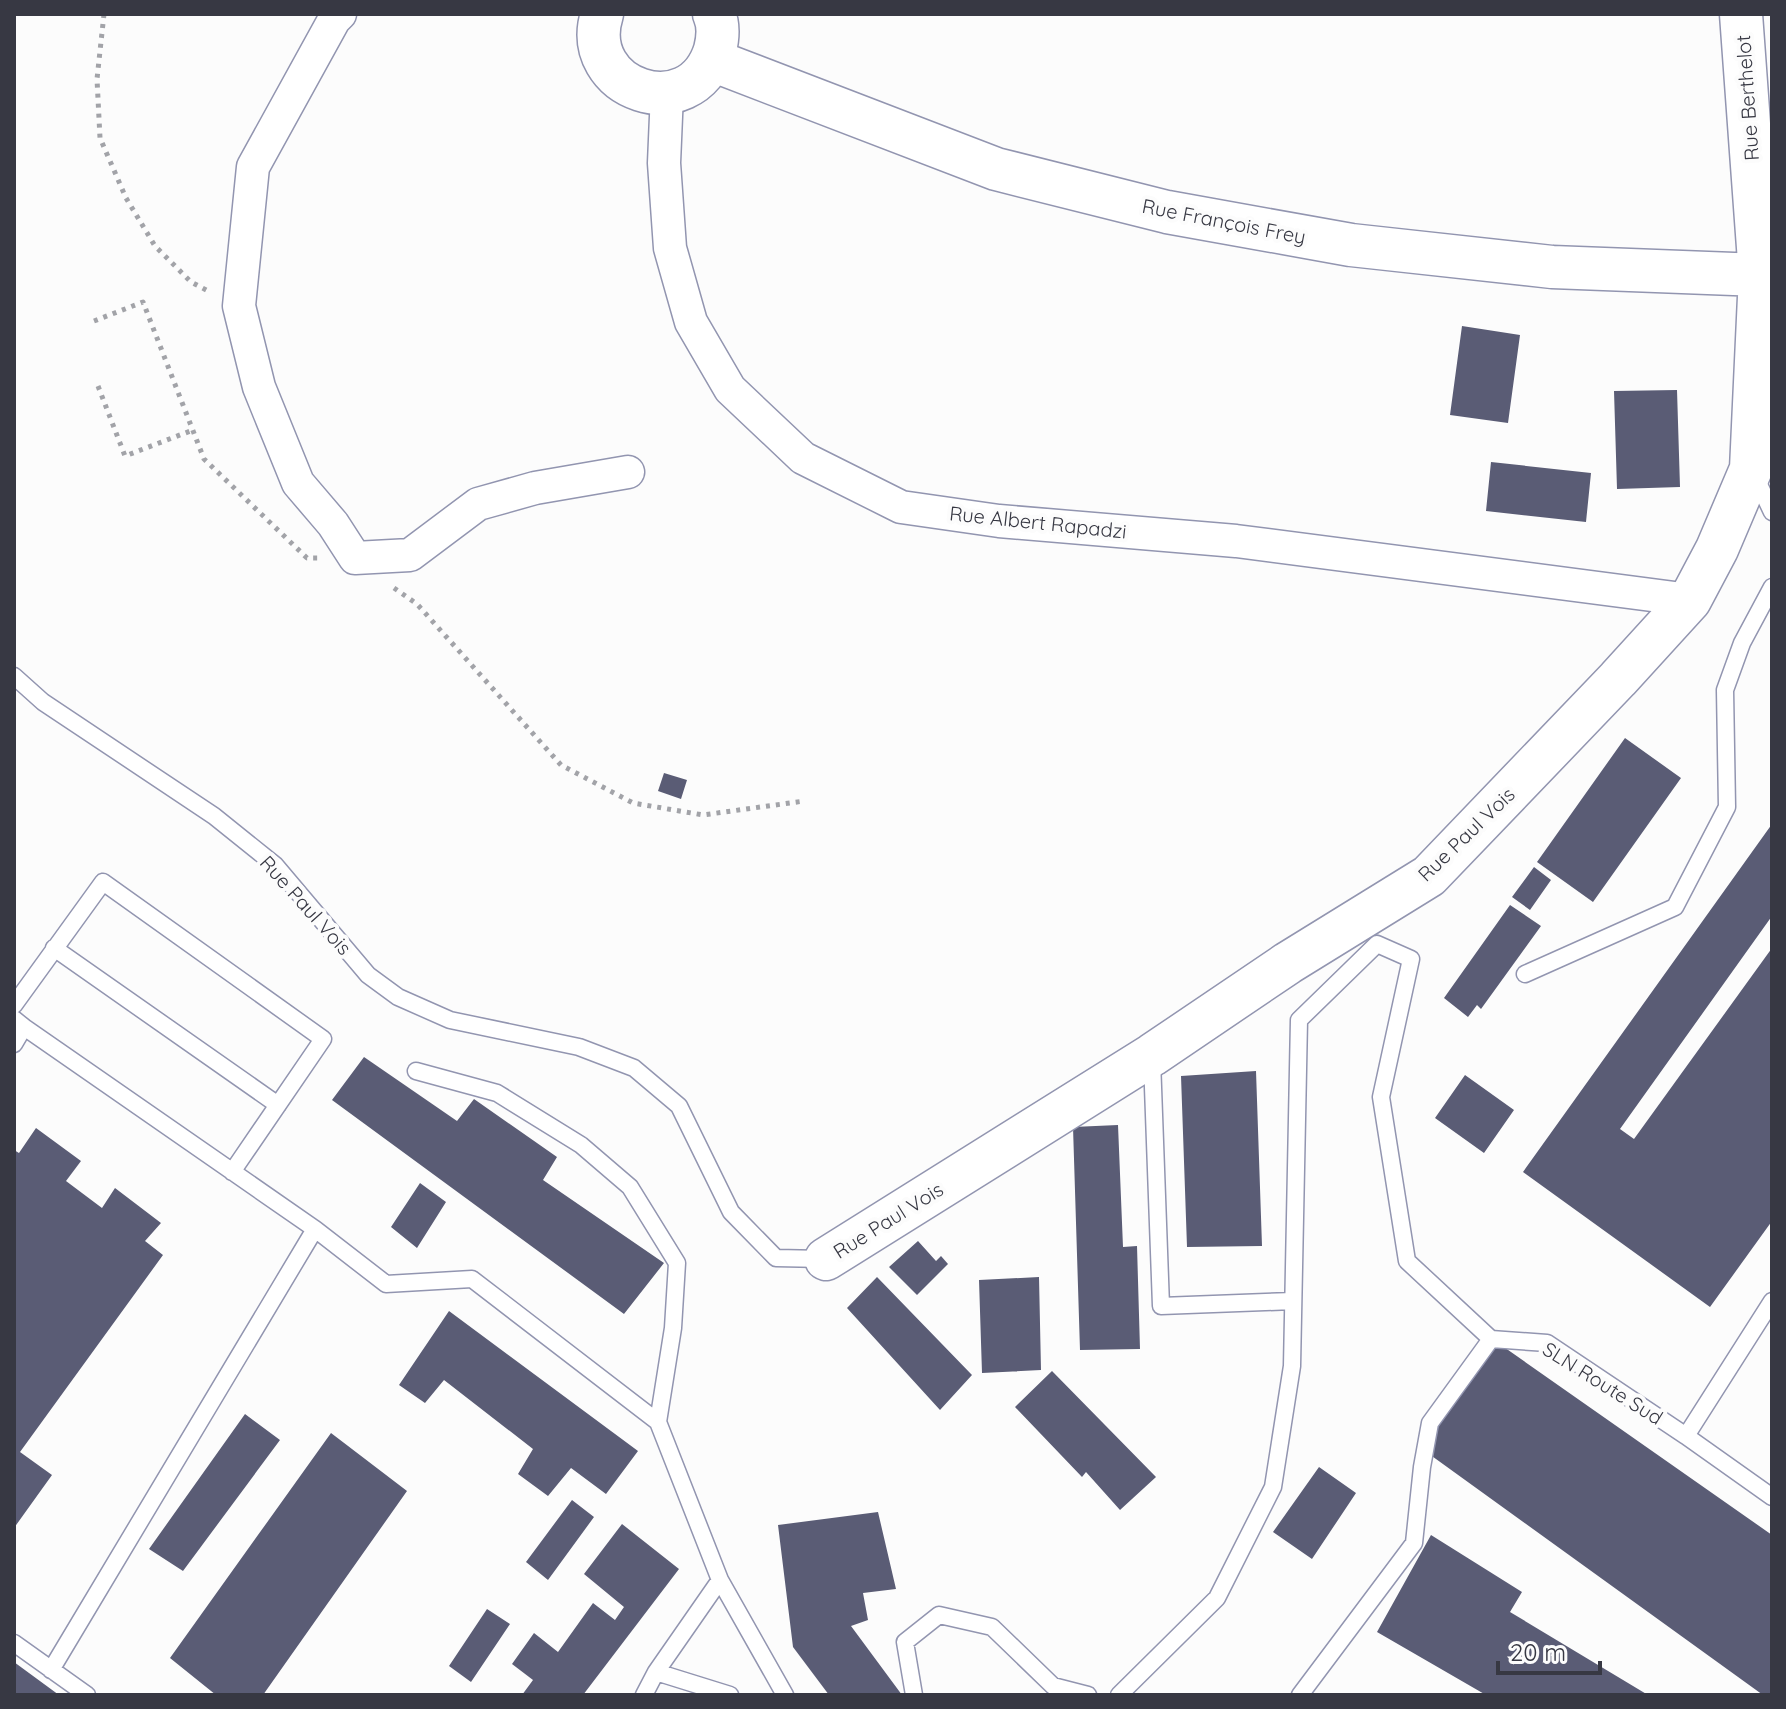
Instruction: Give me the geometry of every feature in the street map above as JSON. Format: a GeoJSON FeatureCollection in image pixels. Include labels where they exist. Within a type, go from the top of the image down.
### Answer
{"type":"FeatureCollection","features":[{"type":"Feature","properties":{"kind":"street"},"geometry":{"type":"LineString","coordinates":[[602,14],[598,37],[603,57],[613,73],[628,86],[647,93],[667,93],[685,87],[701,76],[712,60],[718,41],[714,14]]}},
{"type":"Feature","properties":{"kind":"street","name":"Rue Berthelot"},"geometry":{"type":"LineString","coordinates":[[1690,600],[1717,549],[1751,469],[1760,275],[1741,14]]}},
{"type":"Feature","properties":{"kind":"street"},"geometry":{"type":"LineString","coordinates":[[334,16],[253,167],[239,306],[259,387],[298,483],[333,524],[355,558],[410,555],[478,504],[535,488],[628,472]]}},
{"type":"Feature","properties":{"kind":"street","name":"Rue François Frey"},"geometry":{"type":"LineString","coordinates":[[712,60],[996,169],[1167,212],[1351,245],[1542,266],[1760,275]]}},
{"type":"Feature","properties":{"kind":"street","name":"Rue Albert Rapadzi"},"geometry":{"type":"LineString","coordinates":[[667,93],[664,163],[670,248],[691,322],[730,389],[803,458],[901,507],[999,521],[1236,541],[1690,600]]}},
{"type":"Feature","properties":{"kind":"street","name":"Rue Paul Vois"},"geometry":{"type":"LineString","coordinates":[[826,1259],[1152,1055],[1288,963],[1429,876],[1690,600]]}},
{"type":"Feature","properties":{"kind":"lane"},"geometry":{"type":"LineString","coordinates":[[1751,469],[1772,512]]}},
{"type":"Feature","properties":{"kind":"lane"},"geometry":{"type":"LineString","coordinates":[[1525,974],[1675,907],[1727,807],[1725,690],[1742,643],[1772,587]]}},
{"type":"Feature","properties":{"kind":"lane","name":"Rue Paul Vois"},"geometry":{"type":"LineString","coordinates":[[14,676],[43,702],[214,816],[275,865],[368,975],[398,997],[450,1020],[579,1047],[634,1068],[679,1106],[731,1212],[776,1258],[826,1259]]}},
{"type":"Feature","properties":{"kind":"lane"},"geometry":{"type":"LineString","coordinates":[[14,1005],[103,882],[323,1039],[232,1172]]}},
{"type":"Feature","properties":{"kind":"lane"},"geometry":{"type":"LineString","coordinates":[[1119,1695],[1217,1598],[1273,1487],[1292,1366],[1299,1020],[1377,944],[1411,959],[1381,1097],[1407,1261],[1491,1339],[1430,1423],[1414,1543],[1300,1695]]}},
{"type":"Feature","properties":{"kind":"lane"},"geometry":{"type":"LineString","coordinates":[[54,948],[278,1105]]}},
{"type":"Feature","properties":{"kind":"lane"},"geometry":{"type":"LineString","coordinates":[[14,1044],[19,1023],[315,1229],[386,1284],[472,1279],[658,1422]]}},
{"type":"Feature","properties":{"kind":"lane"},"geometry":{"type":"LineString","coordinates":[[1152,1055],[1161,1306],[1293,1301]]}},
{"type":"Feature","properties":{"kind":"lane"},"geometry":{"type":"LineString","coordinates":[[416,1071],[497,1093],[581,1145],[630,1187],[677,1263],[673,1328],[658,1422],[720,1580],[785,1695]]}},
{"type":"Feature","properties":{"kind":"lane"},"geometry":{"type":"LineString","coordinates":[[51,1670],[315,1229]]}},
{"type":"Feature","properties":{"kind":"lane"},"geometry":{"type":"LineString","coordinates":[[1686,1436],[1772,1301]]}},
{"type":"Feature","properties":{"kind":"lane","name":"SLN Route Sud"},"geometry":{"type":"LineString","coordinates":[[1491,1339],[1547,1343],[1772,1497]]}},
{"type":"Feature","properties":{"kind":"lane"},"geometry":{"type":"LineString","coordinates":[[644,1695],[656,1672],[720,1580]]}},
{"type":"Feature","properties":{"kind":"lane"},"geometry":{"type":"LineString","coordinates":[[914,1695],[905,1642],[939,1615],[992,1627],[1053,1686],[1088,1695]]}},
{"type":"Feature","properties":{"kind":"lane"},"geometry":{"type":"LineString","coordinates":[[14,1643],[87,1695]]}},
{"type":"Feature","properties":{"kind":"lane"},"geometry":{"type":"LineString","coordinates":[[656,1672],[730,1695]]}},
{"type":"Feature","properties":{"kind":"path"},"geometry":{"type":"LineString","coordinates":[[104,14],[97,79],[100,138],[126,198],[155,246],[191,282],[239,306]]}},
{"type":"Feature","properties":{"kind":"path"},"geometry":{"type":"LineString","coordinates":[[94,321],[143,302],[204,459],[307,558],[355,558],[417,604],[561,765],[633,803],[703,815],[804,801]]}},
{"type":"Feature","properties":{"kind":"path"},"geometry":{"type":"LineString","coordinates":[[98,386],[125,456],[193,430]]}},
{"type":"Feature","properties":{"kind":"building"},"geometry":{"type":"Polygon","coordinates":[[[1462,326],[1520,335],[1508,423],[1450,415],[1462,326]]]}},
{"type":"Feature","properties":{"kind":"building"},"geometry":{"type":"Polygon","coordinates":[[[1677,390],[1680,487],[1617,489],[1614,391],[1677,390]]]}},
{"type":"Feature","properties":{"kind":"building"},"geometry":{"type":"Polygon","coordinates":[[[1491,462],[1591,473],[1586,522],[1486,511],[1491,462]]]}},
{"type":"Feature","properties":{"kind":"building"},"geometry":{"type":"Polygon","coordinates":[[[1625,738],[1681,778],[1593,902],[1537,862],[1625,738]]]}},
{"type":"Feature","properties":{"kind":"building"},"geometry":{"type":"Polygon","coordinates":[[[664,773],[687,780],[681,799],[658,791],[664,773]]]}},
{"type":"Feature","properties":{"kind":"building"},"geometry":{"type":"Polygon","coordinates":[[[1772,824],[1772,916],[1620,1129],[1634,1139],[1772,948],[1772,1221],[1710,1307],[1523,1172],[1772,824]]]}},
{"type":"Feature","properties":{"kind":"building"},"geometry":{"type":"Polygon","coordinates":[[[1534,867],[1551,880],[1530,910],[1512,897],[1534,867]]]}},
{"type":"Feature","properties":{"kind":"building"},"geometry":{"type":"Polygon","coordinates":[[[1510,905],[1541,926],[1481,1009],[1477,1005],[1468,1017],[1444,998],[1510,905]]]}},
{"type":"Feature","properties":{"kind":"building"},"geometry":{"type":"Polygon","coordinates":[[[364,1057],[457,1121],[474,1099],[557,1157],[543,1180],[664,1263],[624,1314],[332,1100],[364,1057]]]}},
{"type":"Feature","properties":{"kind":"building"},"geometry":{"type":"Polygon","coordinates":[[[1256,1071],[1262,1246],[1187,1247],[1181,1076],[1256,1071]]]}},
{"type":"Feature","properties":{"kind":"building"},"geometry":{"type":"Polygon","coordinates":[[[1465,1075],[1514,1110],[1484,1153],[1435,1118],[1465,1075]]]}},
{"type":"Feature","properties":{"kind":"building"},"geometry":{"type":"Polygon","coordinates":[[[1118,1125],[1123,1247],[1137,1246],[1140,1349],[1080,1350],[1073,1127],[1118,1125]]]}},
{"type":"Feature","properties":{"kind":"building"},"geometry":{"type":"Polygon","coordinates":[[[36,1128],[81,1161],[66,1181],[102,1208],[115,1188],[161,1223],[145,1241],[163,1255],[20,1452],[52,1475],[14,1528],[14,1150],[19,1153],[36,1128]]]}},
{"type":"Feature","properties":{"kind":"building"},"geometry":{"type":"Polygon","coordinates":[[[420,1183],[446,1202],[417,1248],[391,1227],[420,1183]]]}},
{"type":"Feature","properties":{"kind":"building"},"geometry":{"type":"Polygon","coordinates":[[[918,1241],[936,1261],[941,1256],[948,1264],[917,1295],[889,1267],[918,1241]]]}},
{"type":"Feature","properties":{"kind":"building"},"geometry":{"type":"Polygon","coordinates":[[[877,1277],[972,1375],[940,1410],[847,1308],[877,1277]]]}},
{"type":"Feature","properties":{"kind":"building"},"geometry":{"type":"Polygon","coordinates":[[[1039,1277],[1041,1370],[982,1373],[979,1280],[1039,1277]]]}},
{"type":"Feature","properties":{"kind":"building"},"geometry":{"type":"Polygon","coordinates":[[[449,1311],[638,1451],[606,1494],[571,1468],[548,1496],[518,1474],[533,1449],[444,1380],[425,1403],[399,1385],[449,1311]]]}},
{"type":"Feature","properties":{"kind":"building"},"geometry":{"type":"Polygon","coordinates":[[[1491,1338],[1772,1535],[1772,1695],[1763,1695],[1418,1446],[1491,1338]]]}},
{"type":"Feature","properties":{"kind":"building"},"geometry":{"type":"Polygon","coordinates":[[[1052,1371],[1156,1477],[1120,1510],[1086,1472],[1082,1477],[1015,1407],[1052,1371]]]}},
{"type":"Feature","properties":{"kind":"building"},"geometry":{"type":"Polygon","coordinates":[[[245,1414],[280,1440],[183,1571],[149,1549],[245,1414]]]}},
{"type":"Feature","properties":{"kind":"building"},"geometry":{"type":"Polygon","coordinates":[[[331,1433],[407,1491],[263,1695],[216,1695],[170,1658],[331,1433]]]}},
{"type":"Feature","properties":{"kind":"building"},"geometry":{"type":"Polygon","coordinates":[[[1319,1467],[1356,1493],[1312,1559],[1273,1532],[1319,1467]]]}},
{"type":"Feature","properties":{"kind":"building"},"geometry":{"type":"Polygon","coordinates":[[[572,1500],[594,1517],[548,1580],[526,1562],[572,1500]]]}},
{"type":"Feature","properties":{"kind":"building"},"geometry":{"type":"Polygon","coordinates":[[[878,1512],[896,1589],[863,1593],[868,1620],[851,1626],[902,1695],[829,1695],[793,1647],[778,1525],[878,1512]]]}},
{"type":"Feature","properties":{"kind":"building"},"geometry":{"type":"Polygon","coordinates":[[[622,1524],[679,1569],[583,1695],[522,1695],[533,1680],[512,1664],[534,1633],[558,1652],[593,1603],[615,1620],[624,1607],[584,1574],[622,1524]]]}},
{"type":"Feature","properties":{"kind":"building"},"geometry":{"type":"Polygon","coordinates":[[[1431,1535],[1522,1592],[1510,1612],[1648,1695],[1486,1695],[1377,1632],[1431,1535]]]}},
{"type":"Feature","properties":{"kind":"building"},"geometry":{"type":"Polygon","coordinates":[[[487,1609],[510,1624],[471,1682],[449,1666],[487,1609]]]}},
{"type":"Feature","properties":{"kind":"building"},"geometry":{"type":"Polygon","coordinates":[[[14,1662],[59,1695],[14,1695],[14,1662]]]}}]}
